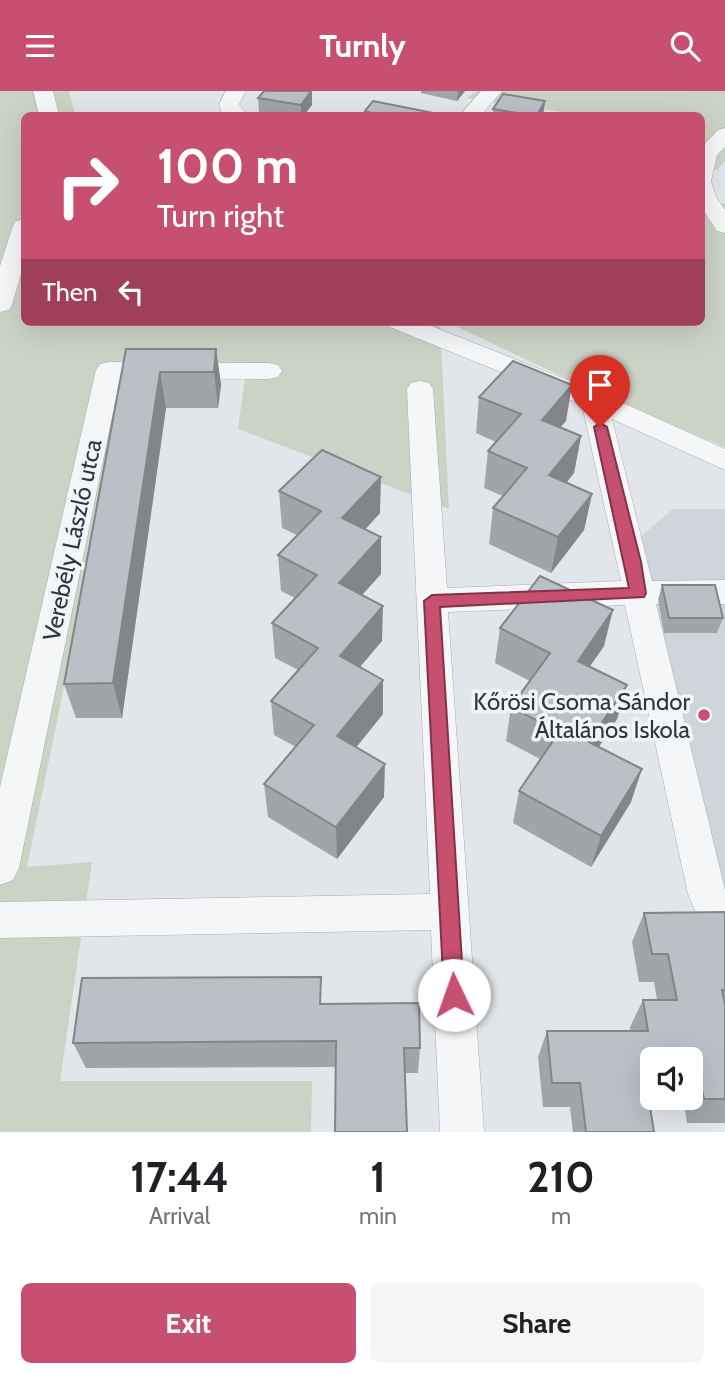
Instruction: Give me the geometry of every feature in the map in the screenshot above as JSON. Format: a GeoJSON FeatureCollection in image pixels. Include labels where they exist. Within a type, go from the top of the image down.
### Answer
{"type":"FeatureCollection","features":[{"type":"Feature","properties":{"kind":"street"},"geometry":{"type":"LineString","coordinates":[[43,91],[48,112]]}},
{"type":"Feature","properties":{"kind":"street"},"geometry":{"type":"LineString","coordinates":[[232,112],[229,104],[236,91]]}},
{"type":"Feature","properties":{"kind":"street"},"geometry":{"type":"LineString","coordinates":[[473,112],[492,91]]}},
{"type":"Feature","properties":{"kind":"street"},"geometry":{"type":"LineString","coordinates":[[705,159],[725,134]]}},
{"type":"Feature","properties":{"kind":"street"},"geometry":{"type":"LineString","coordinates":[[705,197],[716,225]]}},
{"type":"Feature","properties":{"kind":"street"},"geometry":{"type":"LineString","coordinates":[[0,305],[20,255]]}},
{"type":"Feature","properties":{"kind":"street"},"geometry":{"type":"LineString","coordinates":[[410,326],[594,400],[725,460]]}},
{"type":"Feature","properties":{"kind":"street","name":"Verebély László utca"},"geometry":{"type":"LineString","coordinates":[[0,867],[109,370],[269,371]]}},
{"type":"Feature","properties":{"kind":"street"},"geometry":{"type":"LineString","coordinates":[[420,389],[462,1132]]}},
{"type":"Feature","properties":{"kind":"street"},"geometry":{"type":"LineString","coordinates":[[594,400],[634,562],[638,593],[707,894],[725,934]]}},
{"type":"Feature","properties":{"kind":"street"},"geometry":{"type":"LineString","coordinates":[[432,601],[725,592]]}},
{"type":"Feature","properties":{"kind":"street"},"geometry":{"type":"LineString","coordinates":[[0,920],[449,912]]}},
{"type":"Feature","properties":{"kind":"shaded area","name":"Kőrösi Csoma Sándor Általános Iskola"},"geometry":{"type":"Polygon","coordinates":[[[673,509],[725,509],[725,892],[639,538],[673,509]]]}},
{"type":"Feature","properties":{"kind":"green space"},"geometry":{"type":"Polygon","coordinates":[[[0,91],[69,91],[74,112],[21,112],[21,326],[440,326],[449,509],[238,429],[245,378],[127,381],[27,867],[92,862],[60,1081],[312,1081],[311,1132],[0,1132],[0,91]]]}},
{"type":"Feature","properties":{"kind":"green space"},"geometry":{"type":"Polygon","coordinates":[[[477,91],[725,91],[725,161],[717,170],[705,168],[705,112],[563,112],[467,98],[477,91]]]}},
{"type":"Feature","properties":{"kind":"green space"},"geometry":{"type":"Polygon","coordinates":[[[725,203],[725,447],[599,394],[455,326],[705,326],[705,206],[725,203]]]}},
{"type":"Feature","properties":{"kind":"building"},"geometry":{"type":"Polygon","coordinates":[[[264,91],[311,91],[301,105],[258,98],[264,91]]]}},
{"type":"Feature","properties":{"kind":"building"},"geometry":{"type":"Polygon","coordinates":[[[503,94],[545,101],[539,112],[493,109],[503,94]]]}},
{"type":"Feature","properties":{"kind":"building"},"geometry":{"type":"Polygon","coordinates":[[[373,101],[429,112],[368,112],[365,111],[373,101]]]}},
{"type":"Feature","properties":{"kind":"building"},"geometry":{"type":"Polygon","coordinates":[[[126,349],[216,349],[214,372],[160,372],[113,683],[64,684],[126,349]]]}},
{"type":"Feature","properties":{"kind":"building"},"geometry":{"type":"Polygon","coordinates":[[[513,361],[572,385],[542,420],[581,436],[549,475],[592,494],[558,537],[493,508],[527,468],[488,451],[521,414],[479,397],[513,361]]]}},
{"type":"Feature","properties":{"kind":"building"},"geometry":{"type":"Polygon","coordinates":[[[322,450],[381,477],[342,518],[381,537],[339,583],[383,606],[340,656],[383,680],[337,736],[385,764],[336,827],[264,784],[314,725],[271,701],[318,648],[272,623],[317,575],[278,555],[321,511],[279,491],[322,450]]]}},
{"type":"Feature","properties":{"kind":"building"},"geometry":{"type":"Polygon","coordinates":[[[540,576],[613,610],[578,661],[627,685],[589,742],[642,769],[601,836],[519,791],[559,732],[511,707],[550,653],[500,628],[540,576]]]}},
{"type":"Feature","properties":{"kind":"building"},"geometry":{"type":"Polygon","coordinates":[[[662,585],[715,585],[723,618],[669,618],[662,585]]]}},
{"type":"Feature","properties":{"kind":"building"},"geometry":{"type":"Polygon","coordinates":[[[725,912],[725,990],[722,990],[725,1005],[725,1099],[704,1099],[703,1047],[640,1047],[640,1110],[651,1110],[654,1132],[586,1132],[580,1083],[552,1083],[547,1031],[648,1031],[643,1000],[677,1000],[668,954],[652,954],[644,913],[725,912]]]}},
{"type":"Feature","properties":{"kind":"building"},"geometry":{"type":"Polygon","coordinates":[[[321,977],[320,1004],[419,1003],[420,1048],[404,1048],[407,1132],[335,1132],[336,1041],[73,1043],[82,978],[321,977]]]}},
{"type":"Feature","properties":{"kind":"place","name":"Kőrösi Csoma Sándor Általános Iskola"},"geometry":{"type":"Point","coordinates":[704,715]}},
{"type":"Feature","properties":{"kind":"route"},"geometry":{"type":"LineString","coordinates":[[454,995],[432,601],[638,593],[634,562],[600,427]]}}]}
